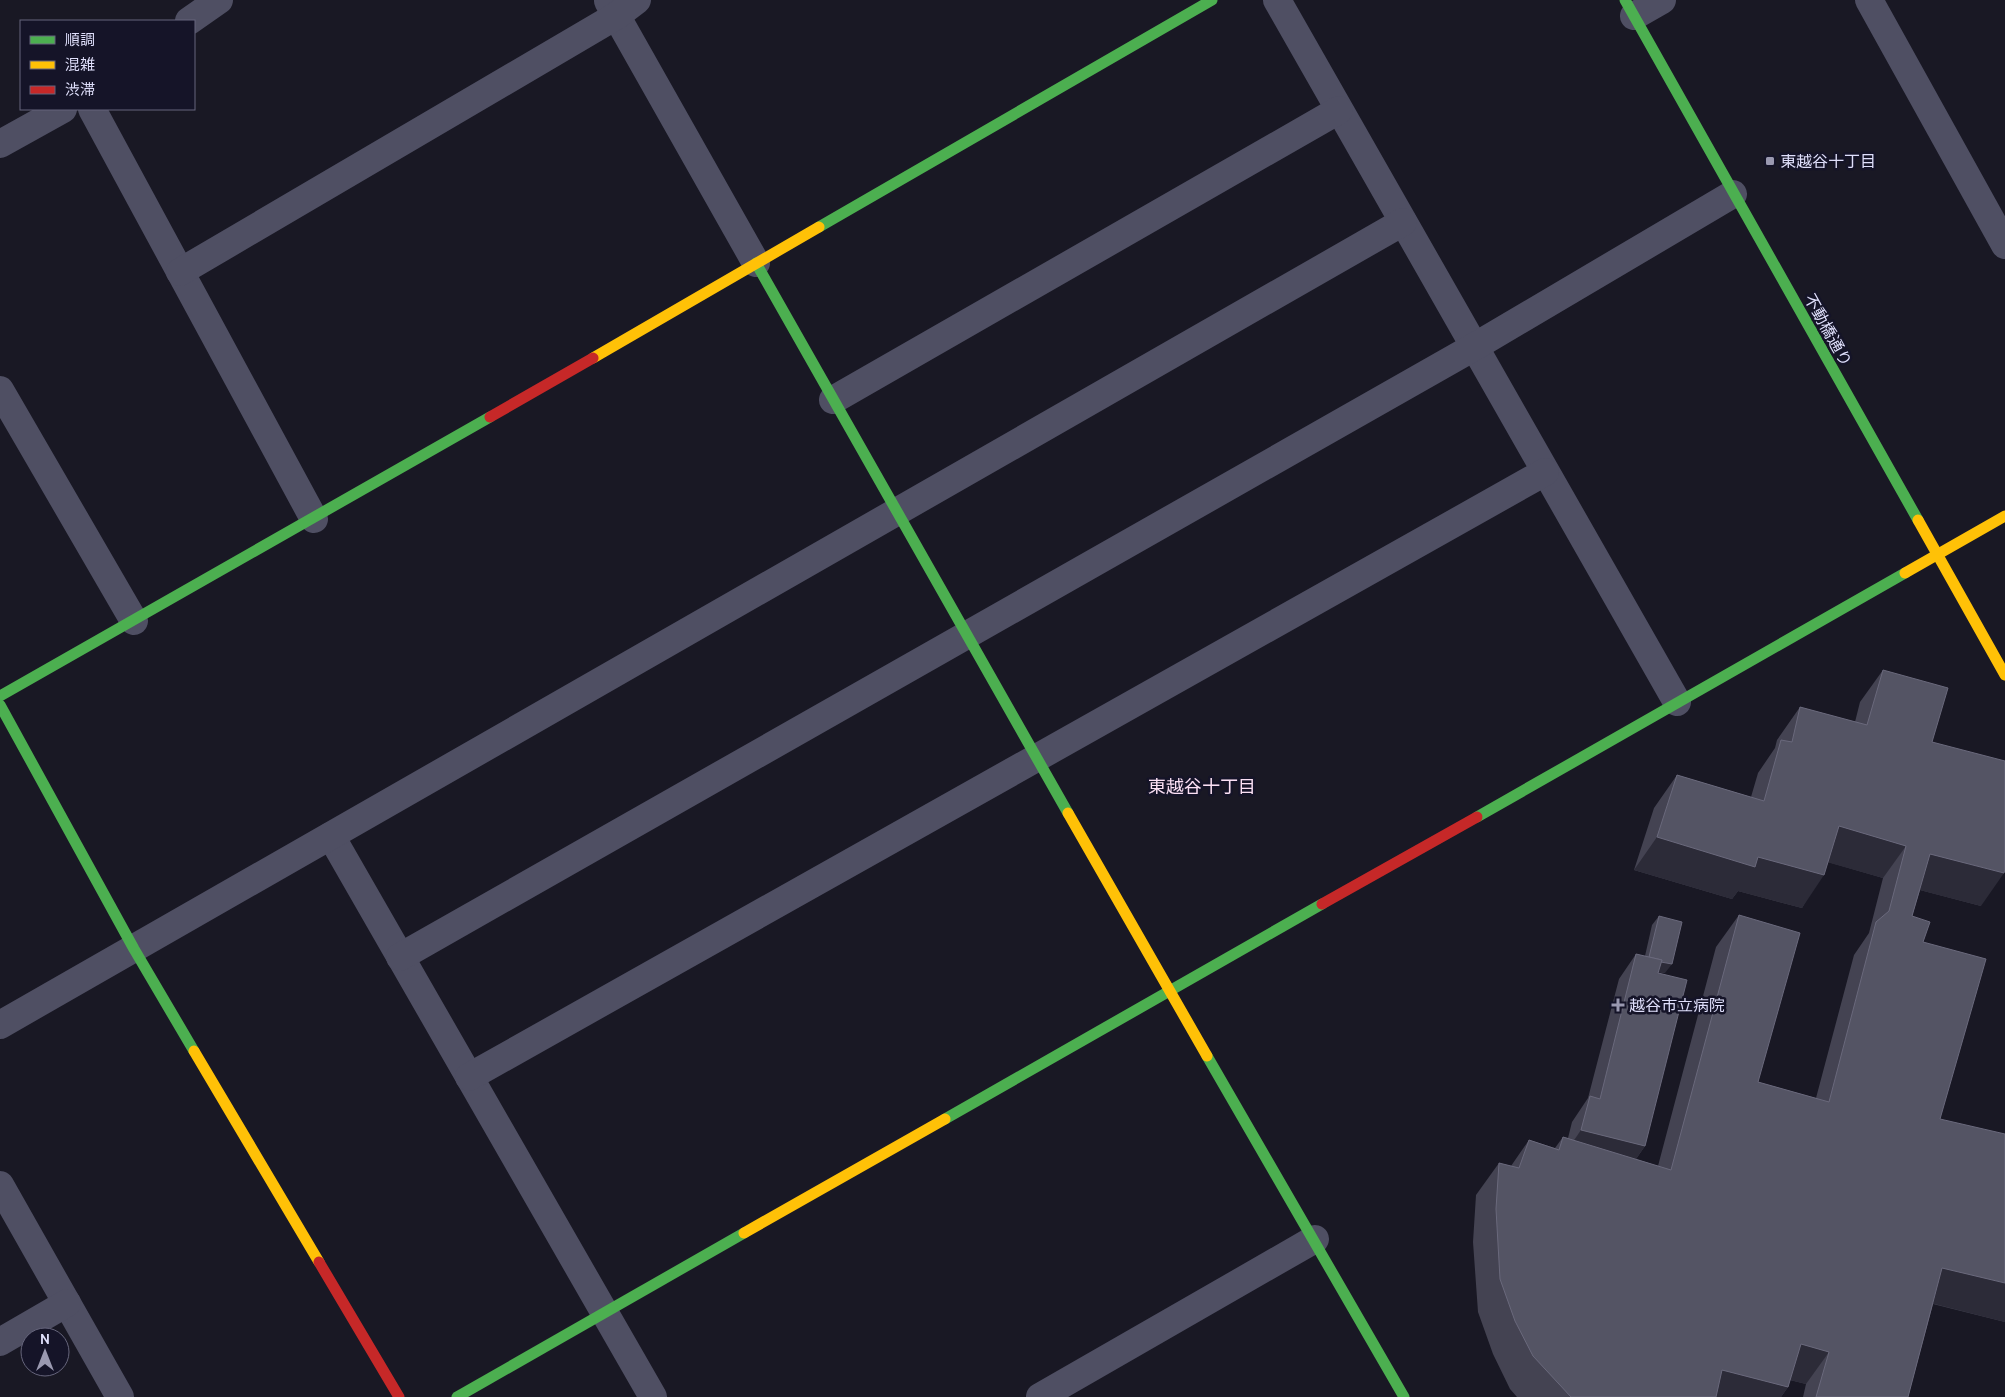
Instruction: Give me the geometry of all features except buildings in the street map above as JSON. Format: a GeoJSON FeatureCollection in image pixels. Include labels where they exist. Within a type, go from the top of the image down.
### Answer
{"type":"FeatureCollection","features":[{"type":"Feature","properties":{"kind":"street"},"geometry":{"type":"LineString","coordinates":[[190,20],[219,0]]}},
{"type":"Feature","properties":{"kind":"street"},"geometry":{"type":"LineString","coordinates":[[180,272],[612,8],[638,0]]}},
{"type":"Feature","properties":{"kind":"street"},"geometry":{"type":"LineString","coordinates":[[0,696],[314,520],[1212,0]]}},
{"type":"Feature","properties":{"kind":"street"},"geometry":{"type":"LineString","coordinates":[[1277,0],[1677,702]]}},
{"type":"Feature","properties":{"kind":"street"},"geometry":{"type":"LineString","coordinates":[[1630,8],[1662,0]]}},
{"type":"Feature","properties":{"kind":"street"},"geometry":{"type":"LineString","coordinates":[[1869,0],[1996,206],[2005,245]]}},
{"type":"Feature","properties":{"kind":"street"},"geometry":{"type":"LineString","coordinates":[[612,8],[1036,758],[1172,990],[1404,1397]]}},
{"type":"Feature","properties":{"kind":"street","name":"不動橋通り"},"geometry":{"type":"LineString","coordinates":[[1630,8],[2005,675]]}},
{"type":"Feature","properties":{"kind":"street"},"geometry":{"type":"LineString","coordinates":[[0,144],[61,110]]}},
{"type":"Feature","properties":{"kind":"street"},"geometry":{"type":"LineString","coordinates":[[93,110],[314,520]]}},
{"type":"Feature","properties":{"kind":"street"},"geometry":{"type":"LineString","coordinates":[[833,400],[1339,110]]}},
{"type":"Feature","properties":{"kind":"street"},"geometry":{"type":"LineString","coordinates":[[400,957],[1474,347],[1733,194]]}},
{"type":"Feature","properties":{"kind":"street"},"geometry":{"type":"LineString","coordinates":[[0,1025],[1403,222]]}},
{"type":"Feature","properties":{"kind":"street"},"geometry":{"type":"LineString","coordinates":[[0,390],[134,621]]}},
{"type":"Feature","properties":{"kind":"street"},"geometry":{"type":"LineString","coordinates":[[469,1076],[1545,472]]}},
{"type":"Feature","properties":{"kind":"street"},"geometry":{"type":"LineString","coordinates":[[457,1397],[2005,516]]}},
{"type":"Feature","properties":{"kind":"street"},"geometry":{"type":"LineString","coordinates":[[0,704],[134,949],[399,1397]]}},
{"type":"Feature","properties":{"kind":"street"},"geometry":{"type":"LineString","coordinates":[[331,836],[653,1397]]}},
{"type":"Feature","properties":{"kind":"street"},"geometry":{"type":"LineString","coordinates":[[0,1185],[120,1397]]}},
{"type":"Feature","properties":{"kind":"street"},"geometry":{"type":"LineString","coordinates":[[1040,1397],[1315,1239]]}},
{"type":"Feature","properties":{"kind":"street"},"geometry":{"type":"LineString","coordinates":[[0,1342],[67,1304]]}},
{"type":"Feature","properties":{"kind":"traffic: fast"},"geometry":{"type":"LineString","coordinates":[[819,227],[1212,0]]}},
{"type":"Feature","properties":{"kind":"traffic: fast"},"geometry":{"type":"LineString","coordinates":[[1625,0],[1918,520]]}},
{"type":"Feature","properties":{"kind":"traffic: fast"},"geometry":{"type":"LineString","coordinates":[[756,263],[1068,813]]}},
{"type":"Feature","properties":{"kind":"traffic: fast"},"geometry":{"type":"LineString","coordinates":[[0,696],[490,417]]}},
{"type":"Feature","properties":{"kind":"traffic: fast"},"geometry":{"type":"LineString","coordinates":[[1477,817],[1905,573]]}},
{"type":"Feature","properties":{"kind":"traffic: fast"},"geometry":{"type":"LineString","coordinates":[[0,705],[134,949],[194,1051]]}},
{"type":"Feature","properties":{"kind":"traffic: fast"},"geometry":{"type":"LineString","coordinates":[[945,1119],[1322,904]]}},
{"type":"Feature","properties":{"kind":"traffic: fast"},"geometry":{"type":"LineString","coordinates":[[1207,1056],[1404,1397]]}},
{"type":"Feature","properties":{"kind":"traffic: fast"},"geometry":{"type":"LineString","coordinates":[[457,1397],[744,1233]]}},
{"type":"Feature","properties":{"kind":"traffic: slow"},"geometry":{"type":"LineString","coordinates":[[593,358],[819,227]]}},
{"type":"Feature","properties":{"kind":"traffic: slow"},"geometry":{"type":"LineString","coordinates":[[1905,573],[2005,516]]}},
{"type":"Feature","properties":{"kind":"traffic: slow"},"geometry":{"type":"LineString","coordinates":[[1918,520],[2005,675]]}},
{"type":"Feature","properties":{"kind":"traffic: slow"},"geometry":{"type":"LineString","coordinates":[[1068,813],[1207,1056]]}},
{"type":"Feature","properties":{"kind":"traffic: slow"},"geometry":{"type":"LineString","coordinates":[[194,1051],[319,1262]]}},
{"type":"Feature","properties":{"kind":"traffic: slow"},"geometry":{"type":"LineString","coordinates":[[744,1233],[945,1119]]}},
{"type":"Feature","properties":{"kind":"traffic: jam"},"geometry":{"type":"LineString","coordinates":[[490,417],[593,358]]}},
{"type":"Feature","properties":{"kind":"traffic: jam"},"geometry":{"type":"LineString","coordinates":[[1322,904],[1477,817]]}},
{"type":"Feature","properties":{"kind":"traffic: jam"},"geometry":{"type":"LineString","coordinates":[[319,1262],[399,1397]]}},
{"type":"Feature","properties":{"kind":"place","name":"東越谷十丁目"},"geometry":{"type":"Point","coordinates":[1770,161]}},
{"type":"Feature","properties":{"kind":"place","name":"越谷市立病院"},"geometry":{"type":"Point","coordinates":[1618,1005]}},
{"type":"Feature","properties":{"kind":"district","name":"東越谷十丁目"},"geometry":{"type":"Point","coordinates":[1202,787]}}]}
